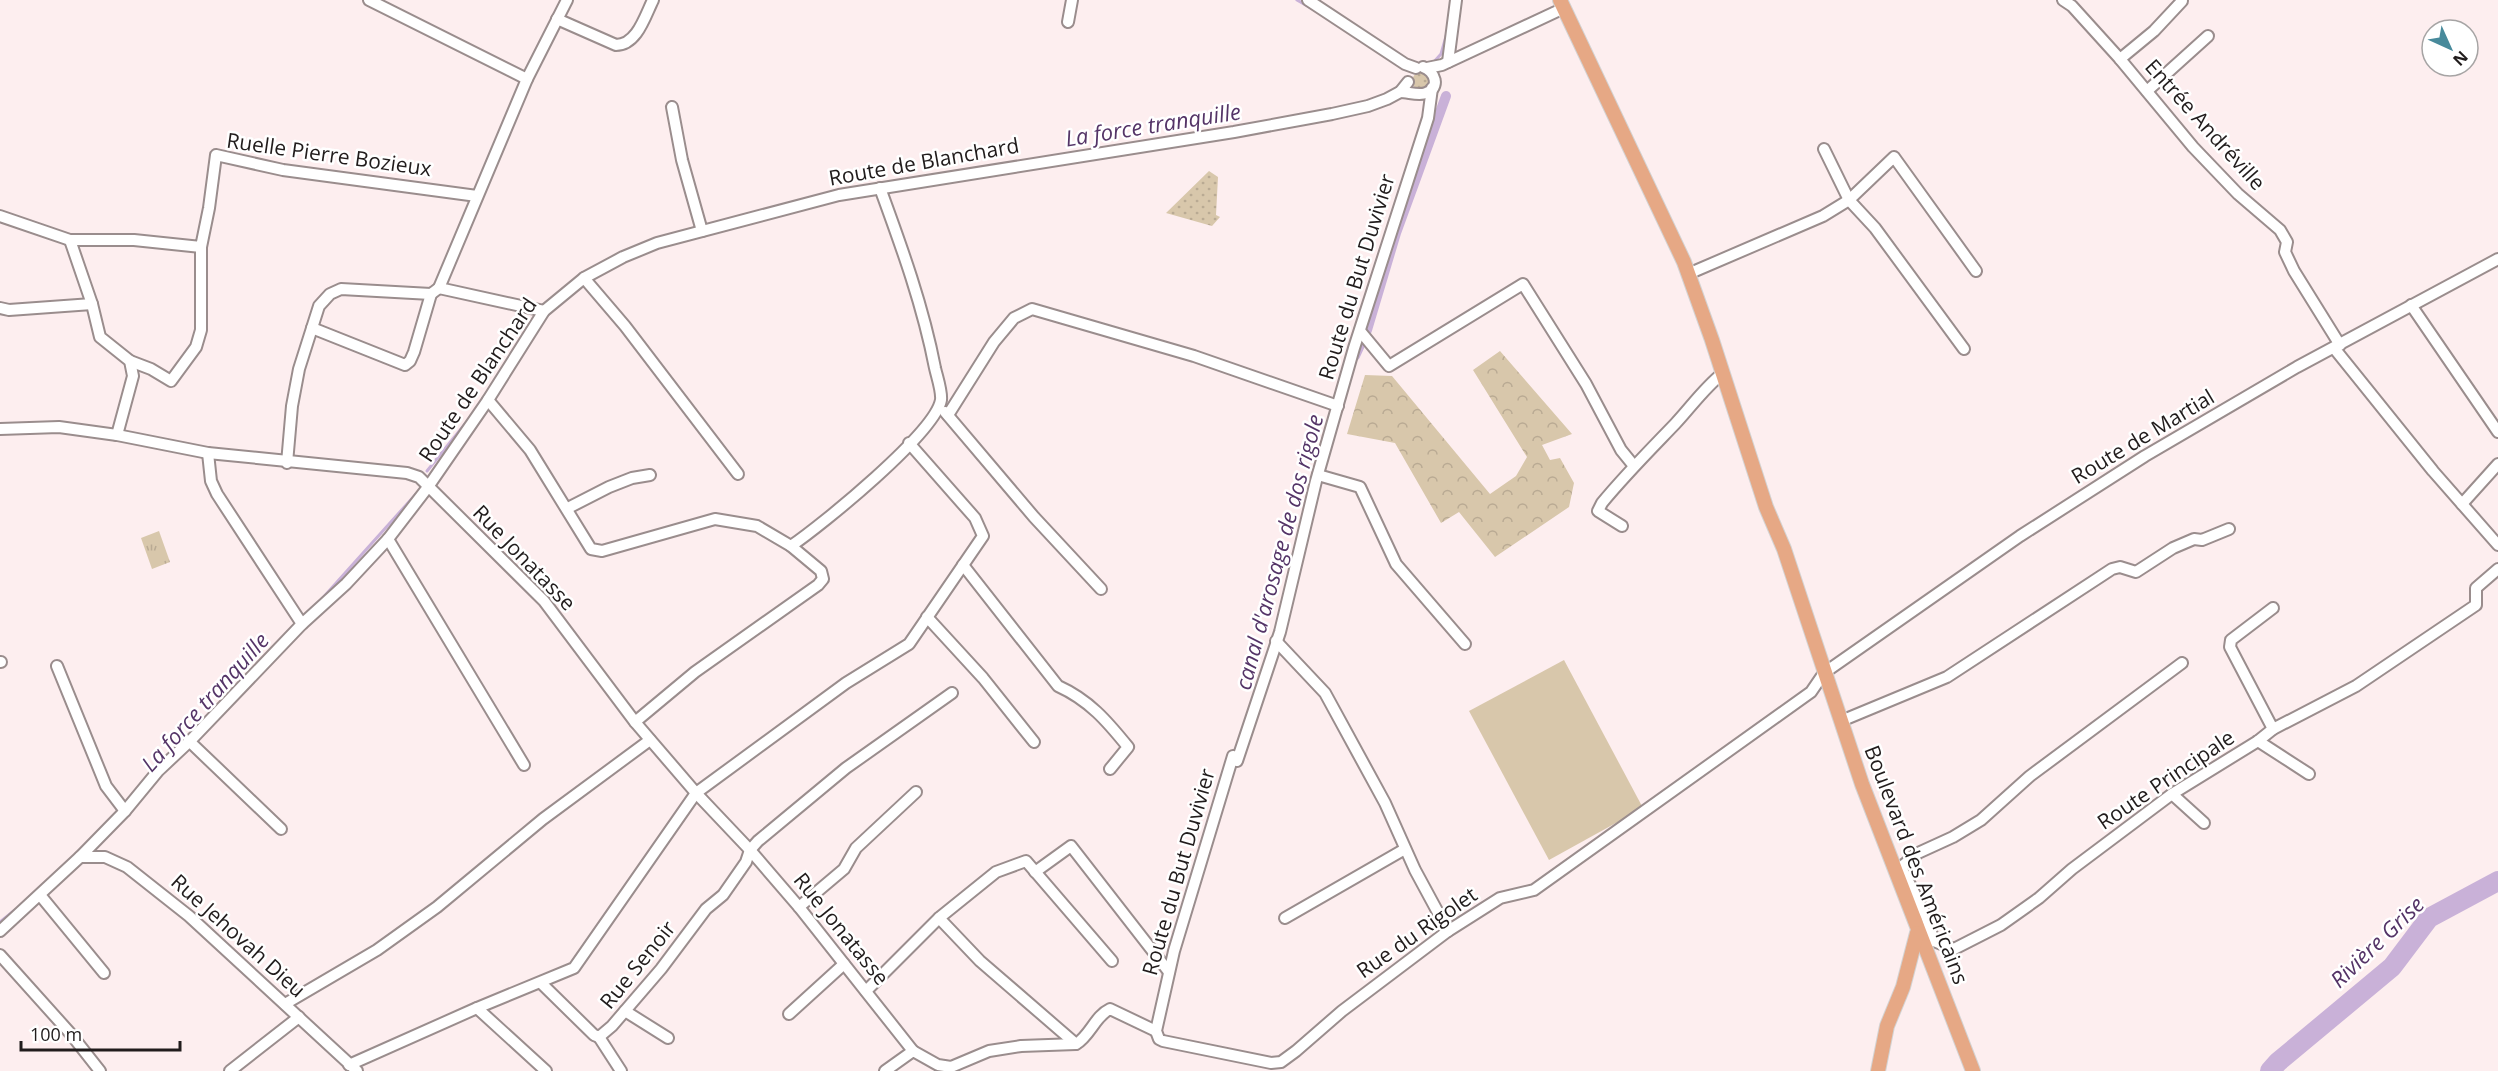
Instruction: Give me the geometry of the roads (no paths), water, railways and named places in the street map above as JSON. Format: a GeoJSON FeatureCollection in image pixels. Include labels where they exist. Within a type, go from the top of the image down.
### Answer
{"type":"FeatureCollection","features":[{"type":"Feature","properties":{"kind":"main road","name":"Boulevard des Américains"},"geometry":{"type":"LineString","coordinates":[[1562,4],[1665,218],[1688,274],[1766,507],[1784,549],[1824,673],[1885,846],[1973,1071]]}},
{"type":"Feature","properties":{"kind":"main road"},"geometry":{"type":"LineString","coordinates":[[1878,1071],[1884,1036],[1910,965],[1917,931]]}},
{"type":"Feature","properties":{"kind":"street"},"geometry":{"type":"LineString","coordinates":[[369,0],[527,79]]}},
{"type":"Feature","properties":{"kind":"street"},"geometry":{"type":"LineString","coordinates":[[312,328],[405,365],[410,361],[435,291],[527,79],[567,0]]}},
{"type":"Feature","properties":{"kind":"street"},"geometry":{"type":"LineString","coordinates":[[557,19],[616,45],[624,45],[633,39],[653,0]]}},
{"type":"Feature","properties":{"kind":"street"},"geometry":{"type":"LineString","coordinates":[[1068,22],[1072,0]]}},
{"type":"Feature","properties":{"kind":"street"},"geometry":{"type":"LineString","coordinates":[[1308,0],[1411,64],[1434,74],[1434,85],[1425,94],[1417,93]]}},
{"type":"Feature","properties":{"kind":"street","name":"Route du But Duvivier"},"geometry":{"type":"LineString","coordinates":[[1160,1036],[1169,972],[1233,756],[1237,760],[1276,641],[1338,406],[1428,118],[1429,101],[1434,85],[1445,64],[1456,0]]}},
{"type":"Feature","properties":{"kind":"street","name":"Entrée Andréville"},"geometry":{"type":"LineString","coordinates":[[2064,0],[2120,59],[2193,147],[2238,194],[2280,230],[2287,242],[2285,252],[2294,271],[2337,346],[2462,504],[2498,545]]}},
{"type":"Feature","properties":{"kind":"street"},"geometry":{"type":"LineString","coordinates":[[2120,59],[2154,32],[2182,1]]}},
{"type":"Feature","properties":{"kind":"street"},"geometry":{"type":"LineString","coordinates":[[1411,64],[1445,64],[1562,4]]}},
{"type":"Feature","properties":{"kind":"street"},"geometry":{"type":"LineString","coordinates":[[2147,91],[2208,36]]}},
{"type":"Feature","properties":{"kind":"street"},"geometry":{"type":"LineString","coordinates":[[1411,64],[1445,64]]}},
{"type":"Feature","properties":{"kind":"street"},"geometry":{"type":"LineString","coordinates":[[1401,92],[1408,80],[1411,64]]}},
{"type":"Feature","properties":{"kind":"street"},"geometry":{"type":"LineString","coordinates":[[1408,80],[1417,93],[1429,101]]}},
{"type":"Feature","properties":{"kind":"street","name":"Route de Blanchard"},"geometry":{"type":"LineString","coordinates":[[0,931],[80,857],[125,811],[158,771],[302,624],[346,584],[388,539],[428,487],[488,400],[544,311],[584,278],[623,257],[657,243],[839,195],[1234,132],[1368,106],[1401,92],[1417,93]]}},
{"type":"Feature","properties":{"kind":"street"},"geometry":{"type":"LineString","coordinates":[[672,107],[681,160],[702,231]]}},
{"type":"Feature","properties":{"kind":"street"},"geometry":{"type":"LineString","coordinates":[[1824,149],[1849,200],[1875,228],[1964,349]]}},
{"type":"Feature","properties":{"kind":"street","name":"Ruelle Pierre Bozieux"},"geometry":{"type":"LineString","coordinates":[[201,247],[210,208],[216,155],[283,170],[477,196]]}},
{"type":"Feature","properties":{"kind":"street"},"geometry":{"type":"LineString","coordinates":[[1688,274],[1823,216],[1849,200],[1894,158],[1976,272]]}},
{"type":"Feature","properties":{"kind":"street"},"geometry":{"type":"LineString","coordinates":[[791,546],[815,529],[878,476],[929,421],[941,398],[926,323],[880,188]]}},
{"type":"Feature","properties":{"kind":"street"},"geometry":{"type":"LineString","coordinates":[[0,216],[70,240],[134,240],[201,247],[201,330],[196,347],[171,381],[151,369],[130,361],[100,337],[92,304],[70,240]]}},
{"type":"Feature","properties":{"kind":"street","name":"Route de Martial"},"geometry":{"type":"LineString","coordinates":[[1824,673],[2020,536],[2126,468],[2337,346],[2498,259]]}},
{"type":"Feature","properties":{"kind":"street"},"geometry":{"type":"LineString","coordinates":[[584,278],[625,326],[738,474]]}},
{"type":"Feature","properties":{"kind":"street"},"geometry":{"type":"LineString","coordinates":[[1360,331],[1389,366],[1523,284],[1586,384],[1621,450],[1634,466]]}},
{"type":"Feature","properties":{"kind":"street"},"geometry":{"type":"LineString","coordinates":[[287,463],[292,406],[304,349],[324,299],[341,289],[435,291],[544,311]]}},
{"type":"Feature","properties":{"kind":"street"},"geometry":{"type":"LineString","coordinates":[[0,308],[9,310],[92,304]]}},
{"type":"Feature","properties":{"kind":"street"},"geometry":{"type":"LineString","coordinates":[[2411,306],[2498,432]]}},
{"type":"Feature","properties":{"kind":"street"},"geometry":{"type":"LineString","coordinates":[[948,416],[994,342],[1014,318],[1032,309],[1194,356],[1338,406]]}},
{"type":"Feature","properties":{"kind":"street"},"geometry":{"type":"LineString","coordinates":[[117,435],[133,376],[130,361]]}},
{"type":"Feature","properties":{"kind":"street"},"geometry":{"type":"LineString","coordinates":[[1622,526],[1599,511],[1602,503],[1693,402],[1723,373]]}},
{"type":"Feature","properties":{"kind":"street"},"geometry":{"type":"LineString","coordinates":[[488,400],[530,450],[568,508],[591,549],[597,551],[715,519],[757,526],[791,546],[821,571],[823,579],[818,585],[695,672],[635,722]]}},
{"type":"Feature","properties":{"kind":"street"},"geometry":{"type":"LineString","coordinates":[[939,404],[1034,517],[1101,589]]}},
{"type":"Feature","properties":{"kind":"street","name":"Rue Jonatasse"},"geometry":{"type":"LineString","coordinates":[[0,429],[59,428],[117,435],[208,453],[287,463],[407,473],[419,477],[544,601],[635,722],[799,907],[913,1051]]}},
{"type":"Feature","properties":{"kind":"street"},"geometry":{"type":"LineString","coordinates":[[353,1068],[477,1008],[567,973],[582,959],[696,793],[846,683],[909,644],[983,536],[975,518],[909,443]]}},
{"type":"Feature","properties":{"kind":"street"},"geometry":{"type":"LineString","coordinates":[[208,453],[211,481],[217,494],[302,624]]}},
{"type":"Feature","properties":{"kind":"street"},"geometry":{"type":"LineString","coordinates":[[2462,504],[2498,464]]}},
{"type":"Feature","properties":{"kind":"street"},"geometry":{"type":"LineString","coordinates":[[568,508],[618,483],[650,475]]}},
{"type":"Feature","properties":{"kind":"street"},"geometry":{"type":"LineString","coordinates":[[1318,475],[1360,487],[1396,564],[1465,644]]}},
{"type":"Feature","properties":{"kind":"street"},"geometry":{"type":"LineString","coordinates":[[1841,721],[1947,677],[2112,569],[2120,567],[2136,572],[2173,548],[2229,529]]}},
{"type":"Feature","properties":{"kind":"street"},"geometry":{"type":"LineString","coordinates":[[388,539],[524,765]]}},
{"type":"Feature","properties":{"kind":"street"},"geometry":{"type":"LineString","coordinates":[[963,565],[1058,686],[1077,695],[1100,713],[1128,747],[1110,769]]}},
{"type":"Feature","properties":{"kind":"street","name":"Route Principale"},"geometry":{"type":"LineString","coordinates":[[1885,846],[1892,850],[1901,867],[1926,916],[1934,941],[1954,949],[2001,925],[2172,794],[2258,741],[2273,729],[2356,686],[2476,605],[2476,588],[2498,569]]}},
{"type":"Feature","properties":{"kind":"street"},"geometry":{"type":"LineString","coordinates":[[2273,608],[2231,640],[2230,647],[2273,729]]}},
{"type":"Feature","properties":{"kind":"street"},"geometry":{"type":"LineString","coordinates":[[927,617],[983,678],[1034,742]]}},
{"type":"Feature","properties":{"kind":"street"},"geometry":{"type":"LineString","coordinates":[[1276,641],[1325,693],[1385,803],[1405,849],[1448,931]]}},
{"type":"Feature","properties":{"kind":"street"},"geometry":{"type":"LineString","coordinates":[[1901,867],[1909,863],[1918,853],[1944,842],[1982,820],[2030,776],[2182,663]]}},
{"type":"Feature","properties":{"kind":"street"},"geometry":{"type":"LineString","coordinates":[[57,666],[106,786],[125,811]]}},
{"type":"Feature","properties":{"kind":"street","name":"Rue du Rigolet"},"geometry":{"type":"LineString","coordinates":[[1076,1044],[1081,1041],[1100,1016],[1110,1009],[1160,1036],[1271,1063],[1281,1062],[1342,1011],[1448,931],[1500,898],[1534,890],[1811,692],[1824,673]]}},
{"type":"Feature","properties":{"kind":"street"},"geometry":{"type":"LineString","coordinates":[[750,850],[846,768],[952,693]]}},
{"type":"Feature","properties":{"kind":"street"},"geometry":{"type":"LineString","coordinates":[[285,1004],[377,950],[437,907],[543,819],[650,740]]}},
{"type":"Feature","properties":{"kind":"street"},"geometry":{"type":"LineString","coordinates":[[189,741],[280,829]]}},
{"type":"Feature","properties":{"kind":"street"},"geometry":{"type":"LineString","coordinates":[[2258,741],[2309,774]]}},
{"type":"Feature","properties":{"kind":"street"},"geometry":{"type":"LineString","coordinates":[[799,907],[844,869],[856,848],[916,792]]}},
{"type":"Feature","properties":{"kind":"street"},"geometry":{"type":"LineString","coordinates":[[2172,794],[2205,822]]}},
{"type":"Feature","properties":{"kind":"street"},"geometry":{"type":"LineString","coordinates":[[1035,872],[1071,846],[1169,972]]}},
{"type":"Feature","properties":{"kind":"street"},"geometry":{"type":"LineString","coordinates":[[1285,918],[1405,849]]}},
{"type":"Feature","properties":{"kind":"street","name":"Rue Senoir"},"geometry":{"type":"LineString","coordinates":[[541,983],[594,1035],[599,1037],[625,1011],[706,909],[723,895],[746,862],[750,850]]}},
{"type":"Feature","properties":{"kind":"street","name":"Rue Jehovah Dieu"},"geometry":{"type":"LineString","coordinates":[[80,857],[105,857],[127,867],[189,916],[353,1068]]}},
{"type":"Feature","properties":{"kind":"street"},"geometry":{"type":"LineString","coordinates":[[866,991],[939,918],[996,872],[1026,861],[1112,961]]}},
{"type":"Feature","properties":{"kind":"street"},"geometry":{"type":"LineString","coordinates":[[40,895],[104,974]]}},
{"type":"Feature","properties":{"kind":"street"},"geometry":{"type":"LineString","coordinates":[[939,918],[980,961],[1076,1044]]}},
{"type":"Feature","properties":{"kind":"street"},"geometry":{"type":"LineString","coordinates":[[0,955],[70,1033],[95,1069]]}},
{"type":"Feature","properties":{"kind":"street"},"geometry":{"type":"LineString","coordinates":[[789,1014],[844,964]]}},
{"type":"Feature","properties":{"kind":"street"},"geometry":{"type":"LineString","coordinates":[[477,1008],[546,1071]]}},
{"type":"Feature","properties":{"kind":"street"},"geometry":{"type":"LineString","coordinates":[[625,1011],[668,1038]]}},
{"type":"Feature","properties":{"kind":"street"},"geometry":{"type":"LineString","coordinates":[[230,1071],[299,1017]]}},
{"type":"Feature","properties":{"kind":"street"},"geometry":{"type":"LineString","coordinates":[[599,1037],[621,1071]]}},
{"type":"Feature","properties":{"kind":"street"},"geometry":{"type":"LineString","coordinates":[[885,1071],[913,1051],[938,1065],[951,1066],[989,1051],[1021,1046],[1076,1044]]}},
{"type":"Feature","properties":{"kind":"waterway"},"geometry":{"type":"LineString","coordinates":[[1297,0],[1316,11]]}},
{"type":"Feature","properties":{"kind":"waterway"},"geometry":{"type":"LineString","coordinates":[[1432,64],[1441,54],[1447,33]]}},
{"type":"Feature","properties":{"kind":"waterway","name":"canal d'arosage de dos rigole"},"geometry":{"type":"LineString","coordinates":[[1355,356],[1367,330],[1396,233],[1446,96]]}},
{"type":"Feature","properties":{"kind":"waterway","name":"La force tranquille"},"geometry":{"type":"LineString","coordinates":[[427,471],[465,424]]}},
{"type":"Feature","properties":{"kind":"waterway","name":"La force tranquille"},"geometry":{"type":"LineString","coordinates":[[320,601],[416,494]]}},
{"type":"Feature","properties":{"kind":"waterway","name":"Rivière Grise"},"geometry":{"type":"LineString","coordinates":[[2270,1071],[2392,967],[2429,918],[2498,881]]}},
{"type":"Feature","properties":{"kind":"waterway","name":"La force tranquille"},"geometry":{"type":"LineString","coordinates":[[0,922],[15,910]]}}]}
